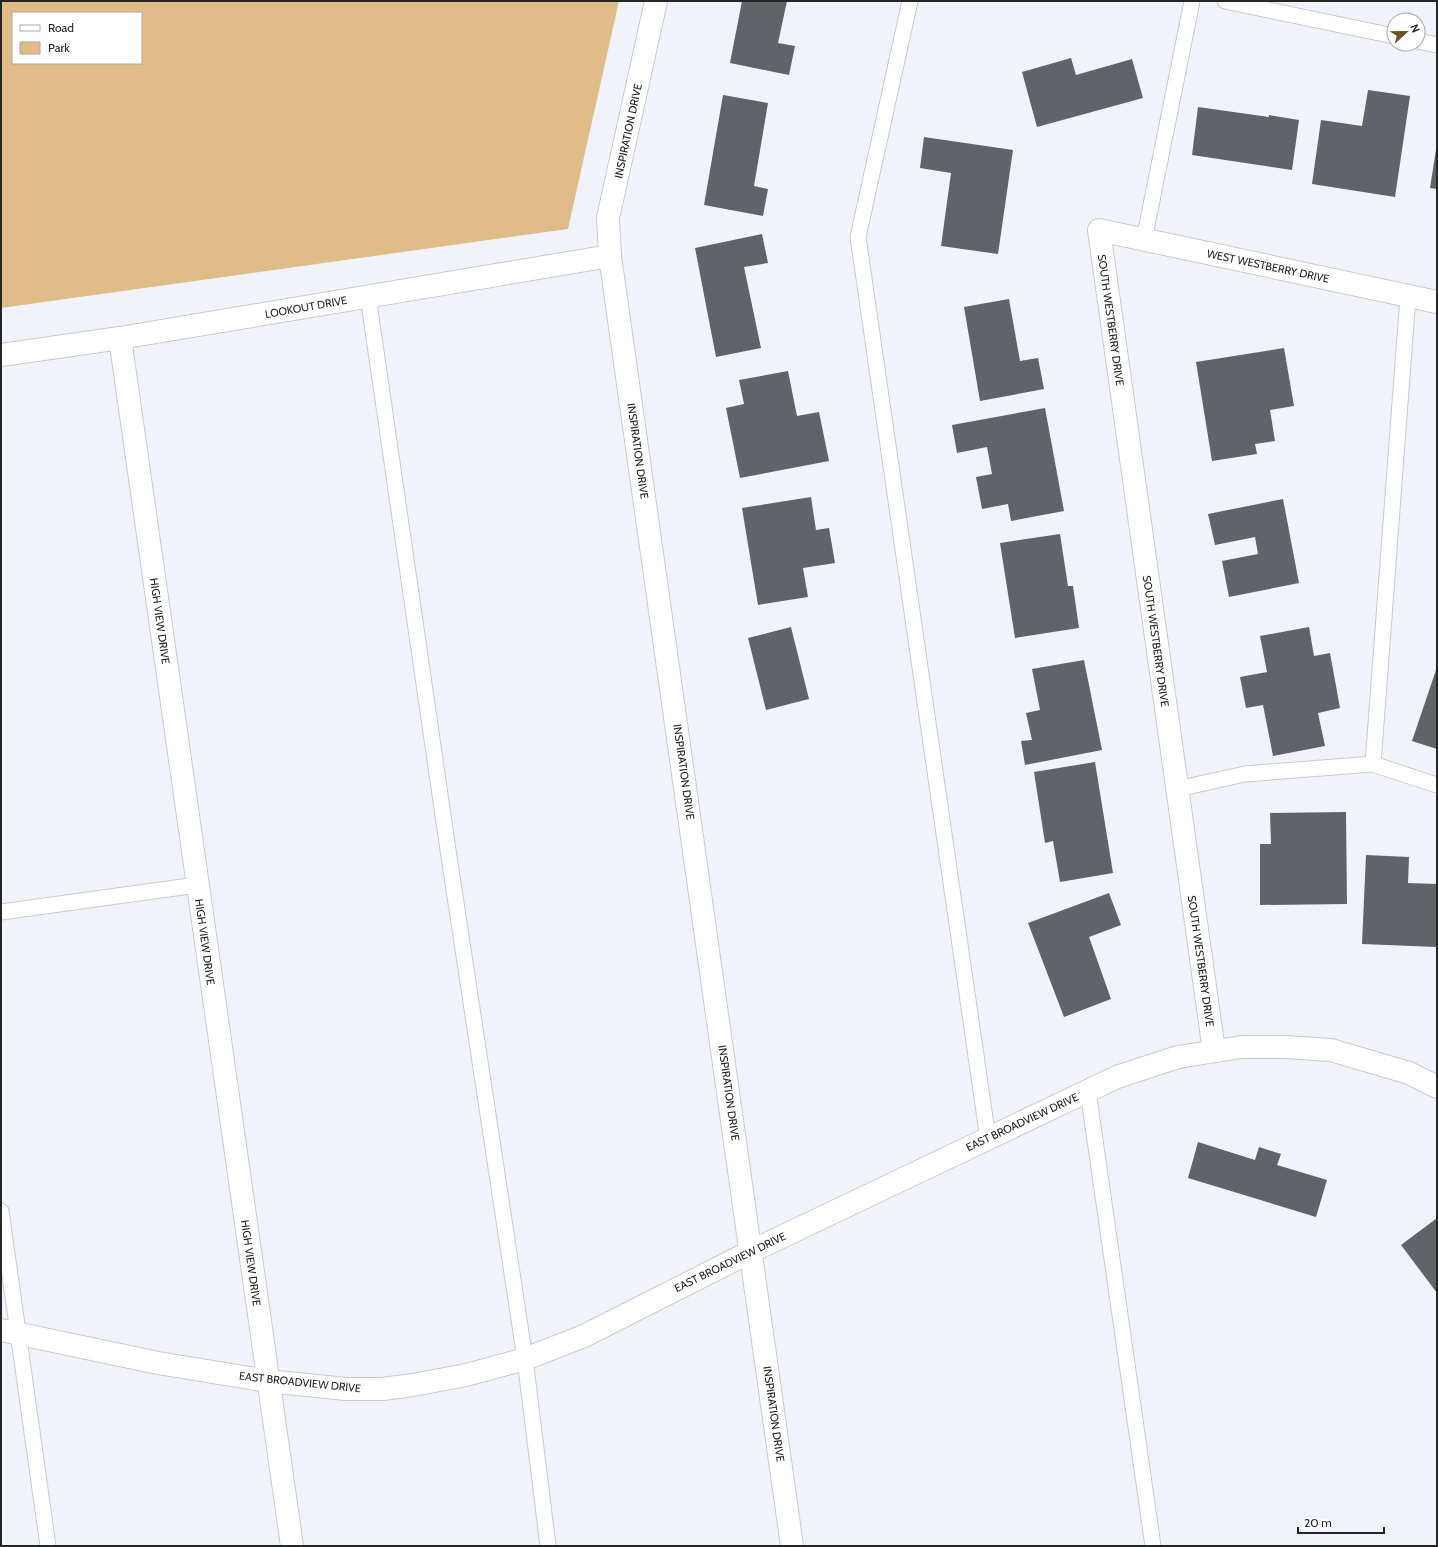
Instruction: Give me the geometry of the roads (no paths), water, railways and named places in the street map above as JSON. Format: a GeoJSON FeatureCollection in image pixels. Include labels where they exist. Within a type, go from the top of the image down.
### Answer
{"type":"FeatureCollection","features":[{"type":"Feature","properties":{"kind":"street","name":"INSPIRATION DRIVE"},"geometry":{"type":"LineString","coordinates":[[656,1],[608,218],[610,256],[752,1251],[792,1546]]}},
{"type":"Feature","properties":{"kind":"street","name":"WEST WESTBERRY DRIVE"},"geometry":{"type":"LineString","coordinates":[[1099,230],[1437,302]]}},
{"type":"Feature","properties":{"kind":"street","name":"SOUTH WESTBERRY DRIVE"},"geometry":{"type":"LineString","coordinates":[[1099,230],[1214,1051]]}},
{"type":"Feature","properties":{"kind":"street","name":"LOOKOUT DRIVE"},"geometry":{"type":"LineString","coordinates":[[1,355],[120,338],[610,256]]}},
{"type":"Feature","properties":{"kind":"street","name":"HIGH VIEW DRIVE"},"geometry":{"type":"LineString","coordinates":[[120,338],[292,1546]]}},
{"type":"Feature","properties":{"kind":"street","name":"EAST BROADVIEW DRIVE"},"geometry":{"type":"LineString","coordinates":[[9,1332],[158,1362],[268,1381],[346,1389],[382,1389],[413,1386],[466,1375],[525,1359],[584,1336],[752,1251],[1117,1077],[1178,1057],[1242,1047],[1286,1046],[1331,1050],[1409,1073],[1437,1088]]}},
{"type":"Feature","properties":{"kind":"lane"},"geometry":{"type":"LineString","coordinates":[[910,1],[858,237],[988,1139]]}},
{"type":"Feature","properties":{"kind":"lane"},"geometry":{"type":"LineString","coordinates":[[1144,240],[1192,1]]}},
{"type":"Feature","properties":{"kind":"lane"},"geometry":{"type":"LineString","coordinates":[[1225,1],[1386,34]]}},
{"type":"Feature","properties":{"kind":"lane"},"geometry":{"type":"LineString","coordinates":[[1426,43],[1437,45]]}},
{"type":"Feature","properties":{"kind":"lane"},"geometry":{"type":"LineString","coordinates":[[368,296],[448,850],[525,1359],[548,1546]]}},
{"type":"Feature","properties":{"kind":"lane"},"geometry":{"type":"LineString","coordinates":[[1373,764],[1408,296]]}},
{"type":"Feature","properties":{"kind":"lane"},"geometry":{"type":"LineString","coordinates":[[1177,789],[1245,774],[1373,764],[1437,785]]}},
{"type":"Feature","properties":{"kind":"lane"},"geometry":{"type":"LineString","coordinates":[[1,912],[197,885]]}},
{"type":"Feature","properties":{"kind":"lane"},"geometry":{"type":"LineString","coordinates":[[1088,1091],[1153,1546]]}},
{"type":"Feature","properties":{"kind":"lane"},"geometry":{"type":"LineString","coordinates":[[1,1211],[9,1332],[48,1546]]}}]}
